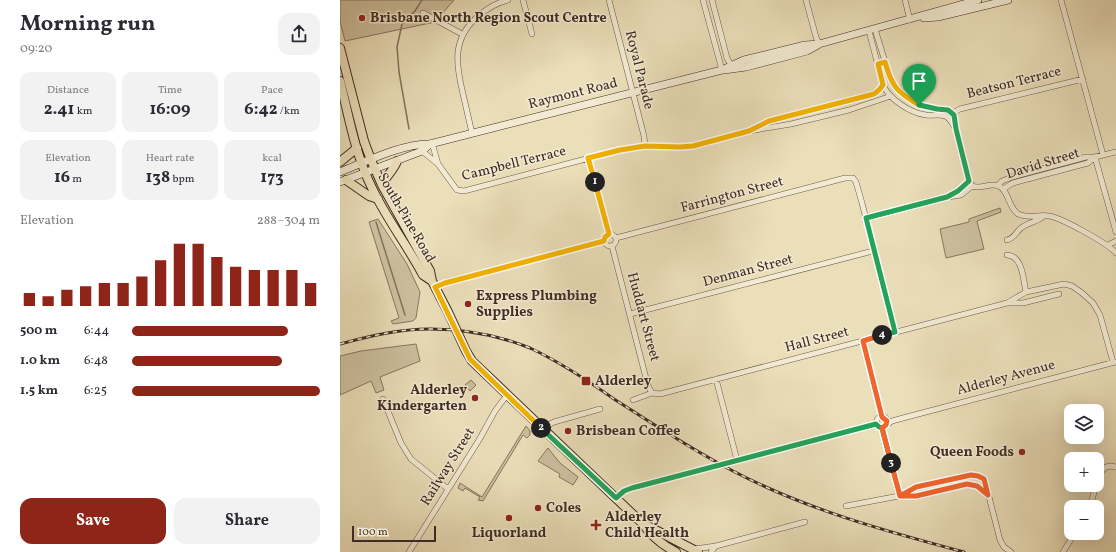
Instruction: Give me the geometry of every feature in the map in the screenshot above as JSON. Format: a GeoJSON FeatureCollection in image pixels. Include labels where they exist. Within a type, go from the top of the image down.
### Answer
{"type":"FeatureCollection","features":[{"type":"Feature","properties":{"kind":"main road","name":"Raymont Road"},"geometry":{"type":"LineString","coordinates":[[722,70],[744,60],[805,45],[819,44],[978,0]]}},
{"type":"Feature","properties":{"kind":"main road","name":"Raymont Road"},"geometry":{"type":"LineString","coordinates":[[910,20],[938,17],[1008,0]]}},
{"type":"Feature","properties":{"kind":"main road","name":"Raymont Road"},"geometry":{"type":"LineString","coordinates":[[340,172],[420,143],[431,143],[722,70],[746,67],[804,52],[819,44]]}},
{"type":"Feature","properties":{"kind":"main road","name":"South Pine Road"},"geometry":{"type":"LineString","coordinates":[[340,48],[364,141],[374,169],[430,271],[433,284],[470,359],[545,432],[644,524],[654,537],[663,545],[676,552]]}},
{"type":"Feature","properties":{"kind":"main road","name":"South Pine Road"},"geometry":{"type":"LineString","coordinates":[[340,82],[365,173],[378,199],[423,275],[433,284]]}},
{"type":"Feature","properties":{"kind":"main road","name":"Raymont Road"},"geometry":{"type":"LineString","coordinates":[[343,181],[422,151],[431,143]]}},
{"type":"Feature","properties":{"kind":"main road"},"geometry":{"type":"LineString","coordinates":[[340,162],[357,148]]}},
{"type":"Feature","properties":{"kind":"main road"},"geometry":{"type":"LineString","coordinates":[[382,185],[397,161]]}},
{"type":"Feature","properties":{"kind":"main road"},"geometry":{"type":"LineString","coordinates":[[343,181],[368,196],[378,199]]}},
{"type":"Feature","properties":{"kind":"main road","name":"South Pine Road"},"geometry":{"type":"LineString","coordinates":[[644,524],[688,550]]}},
{"type":"Feature","properties":{"kind":"street"},"geometry":{"type":"LineString","coordinates":[[472,133],[457,71],[457,52],[462,34],[471,22],[496,3],[508,0]]}},
{"type":"Feature","properties":{"kind":"street"},"geometry":{"type":"LineString","coordinates":[[523,0],[532,34]]}},
{"type":"Feature","properties":{"kind":"street","name":"Royal Parade"},"geometry":{"type":"LineString","coordinates":[[609,0],[644,136],[645,146]]}},
{"type":"Feature","properties":{"kind":"street"},"geometry":{"type":"LineString","coordinates":[[703,0],[722,70]]}},
{"type":"Feature","properties":{"kind":"street"},"geometry":{"type":"LineString","coordinates":[[712,0],[727,58],[731,65]]}},
{"type":"Feature","properties":{"kind":"street"},"geometry":{"type":"LineString","coordinates":[[806,0],[819,44]]}},
{"type":"Feature","properties":{"kind":"street"},"geometry":{"type":"LineString","coordinates":[[905,0],[910,20]]}},
{"type":"Feature","properties":{"kind":"street"},"geometry":{"type":"LineString","coordinates":[[1061,0],[1103,155]]}},
{"type":"Feature","properties":{"kind":"street"},"geometry":{"type":"LineString","coordinates":[[424,13],[462,34]]}},
{"type":"Feature","properties":{"kind":"street"},"geometry":{"type":"LineString","coordinates":[[872,30],[878,64],[886,91],[905,107],[919,114],[930,116],[942,115],[947,117],[956,129]]}},
{"type":"Feature","properties":{"kind":"street","name":"Beatson Terrace"},"geometry":{"type":"LineString","coordinates":[[872,30],[885,62],[891,82],[901,92],[919,105],[952,112]]}},
{"type":"Feature","properties":{"kind":"street"},"geometry":{"type":"LineString","coordinates":[[878,64],[885,62]]}},
{"type":"Feature","properties":{"kind":"street","name":"Beatson Terrace"},"geometry":{"type":"LineString","coordinates":[[947,117],[952,112],[960,108],[1083,79]]}},
{"type":"Feature","properties":{"kind":"street","name":"Campbell Terrace"},"geometry":{"type":"LineString","coordinates":[[749,131],[769,121],[871,95],[878,92],[883,85]]}},
{"type":"Feature","properties":{"kind":"street"},"geometry":{"type":"LineString","coordinates":[[871,95],[875,102]]}},
{"type":"Feature","properties":{"kind":"street","name":"Campbell Terrace"},"geometry":{"type":"LineString","coordinates":[[431,143],[438,164],[453,186],[460,191],[478,188],[620,150],[645,146],[690,146],[749,131],[791,124],[856,108],[891,96]]}},
{"type":"Feature","properties":{"kind":"street"},"geometry":{"type":"LineString","coordinates":[[952,112],[955,118],[956,129],[971,184]]}},
{"type":"Feature","properties":{"kind":"street","name":"Campbell Terrace"},"geometry":{"type":"LineString","coordinates":[[422,151],[438,164]]}},
{"type":"Feature","properties":{"kind":"street","name":"David Street"},"geometry":{"type":"LineString","coordinates":[[997,186],[1002,181],[1012,177],[1086,157],[1095,157],[1116,152]]}},
{"type":"Feature","properties":{"kind":"street"},"geometry":{"type":"LineString","coordinates":[[1095,157],[1116,232]]}},
{"type":"Feature","properties":{"kind":"street","name":"David Street"},"geometry":{"type":"LineString","coordinates":[[866,218],[960,195],[971,184],[978,188],[990,185],[1003,189],[1014,184],[1088,163],[1095,157]]}},
{"type":"Feature","properties":{"kind":"street"},"geometry":{"type":"LineString","coordinates":[[588,158],[609,234]]}},
{"type":"Feature","properties":{"kind":"street","name":"Farrington Street"},"geometry":{"type":"LineString","coordinates":[[616,238],[850,177],[854,179],[866,218]]}},
{"type":"Feature","properties":{"kind":"street"},"geometry":{"type":"LineString","coordinates":[[1003,189],[1011,206],[1019,214],[1030,217],[1044,216],[1057,218],[1108,245],[1116,253]]}},
{"type":"Feature","properties":{"kind":"street"},"geometry":{"type":"LineString","coordinates":[[1006,240],[1014,237],[1024,226],[1037,221],[1044,216]]}},
{"type":"Feature","properties":{"kind":"street"},"geometry":{"type":"LineString","coordinates":[[866,218],[873,251],[895,332]]}},
{"type":"Feature","properties":{"kind":"street"},"geometry":{"type":"LineString","coordinates":[[604,241],[607,245],[612,246],[616,243],[616,238],[609,234]]}},
{"type":"Feature","properties":{"kind":"street"},"geometry":{"type":"LineString","coordinates":[[433,284],[445,283],[604,241],[605,237],[609,234]]}},
{"type":"Feature","properties":{"kind":"street"},"geometry":{"type":"LineString","coordinates":[[1108,245],[1116,241]]}},
{"type":"Feature","properties":{"kind":"street","name":"Huddart Street"},"geometry":{"type":"LineString","coordinates":[[612,246],[648,386],[652,393]]}},
{"type":"Feature","properties":{"kind":"street","name":"Denman Street"},"geometry":{"type":"LineString","coordinates":[[630,314],[873,251]]}},
{"type":"Feature","properties":{"kind":"street"},"geometry":{"type":"LineString","coordinates":[[1007,255],[1013,256],[1018,261],[1026,292]]}},
{"type":"Feature","properties":{"kind":"street","name":"Hall Street"},"geometry":{"type":"LineString","coordinates":[[1008,303],[1026,292],[1061,284],[1071,286],[1092,302],[1097,310],[1115,362]]}},
{"type":"Feature","properties":{"kind":"street","name":"Hall Street"},"geometry":{"type":"LineString","coordinates":[[633,400],[652,393],[660,394],[1008,303],[1023,303],[1059,294]]}},
{"type":"Feature","properties":{"kind":"street"},"geometry":{"type":"LineString","coordinates":[[863,341],[883,417],[887,421],[884,427],[900,496]]}},
{"type":"Feature","properties":{"kind":"street","name":"Alderley Avenue"},"geometry":{"type":"LineString","coordinates":[[884,427],[892,421],[1115,362]]}},
{"type":"Feature","properties":{"kind":"street"},"geometry":{"type":"LineString","coordinates":[[716,379],[737,460]]}},
{"type":"Feature","properties":{"kind":"street","name":"Railway Street"},"geometry":{"type":"LineString","coordinates":[[408,552],[507,395]]}},
{"type":"Feature","properties":{"kind":"street"},"geometry":{"type":"LineString","coordinates":[[382,399],[401,443],[411,459],[448,489]]}},
{"type":"Feature","properties":{"kind":"street"},"geometry":{"type":"LineString","coordinates":[[545,432],[550,424],[556,421],[600,409]]}},
{"type":"Feature","properties":{"kind":"street"},"geometry":{"type":"LineString","coordinates":[[876,424],[878,418],[883,417]]}},
{"type":"Feature","properties":{"kind":"street","name":"Alderley Avenue"},"geometry":{"type":"LineString","coordinates":[[883,417],[903,418]]}},
{"type":"Feature","properties":{"kind":"street"},"geometry":{"type":"LineString","coordinates":[[616,498],[624,491],[632,488],[737,460],[876,424],[879,427],[884,427]]}},
{"type":"Feature","properties":{"kind":"street"},"geometry":{"type":"LineString","coordinates":[[1104,468],[1108,466],[1116,467]]}},
{"type":"Feature","properties":{"kind":"street"},"geometry":{"type":"LineString","coordinates":[[900,496],[916,487],[971,475],[984,479],[1000,540],[1004,547],[1011,552]]}},
{"type":"Feature","properties":{"kind":"street"},"geometry":{"type":"LineString","coordinates":[[846,506],[900,496],[916,496],[967,484],[977,486],[988,495]]}},
{"type":"Feature","properties":{"kind":"street"},"geometry":{"type":"LineString","coordinates":[[688,550],[716,546],[804,522]]}},
{"type":"Feature","properties":{"kind":"street"},"geometry":{"type":"LineString","coordinates":[[1063,552],[1071,540]]}},
{"type":"Feature","properties":{"kind":"street"},"geometry":{"type":"LineString","coordinates":[[710,552],[716,546]]}},
{"type":"Feature","properties":{"kind":"shaded area"},"geometry":{"type":"Polygon","coordinates":[[[340,0],[454,0],[435,22],[345,41],[340,21],[340,0]]]}},
{"type":"Feature","properties":{"kind":"shaded area"},"geometry":{"type":"Polygon","coordinates":[[[1087,159],[1087,161],[1011,182],[1010,181],[1011,179],[1087,159]]]}},
{"type":"Feature","properties":{"kind":"shaded area"},"geometry":{"type":"Polygon","coordinates":[[[1000,208],[1001,212],[977,221],[984,249],[946,258],[940,229],[969,222],[969,219],[1000,208]]]}},
{"type":"Feature","properties":{"kind":"shaded area"},"geometry":{"type":"Polygon","coordinates":[[[378,219],[407,264],[420,292],[416,318],[413,321],[393,324],[391,321],[399,318],[369,222],[378,219]]]}},
{"type":"Feature","properties":{"kind":"shaded area"},"geometry":{"type":"Polygon","coordinates":[[[416,344],[420,361],[380,377],[384,390],[376,393],[371,381],[340,395],[340,356],[361,351],[416,344]]]}},
{"type":"Feature","properties":{"kind":"shaded area"},"geometry":{"type":"Polygon","coordinates":[[[471,380],[476,385],[470,391],[465,385],[471,380]]]}},
{"type":"Feature","properties":{"kind":"shaded area"},"geometry":{"type":"Polygon","coordinates":[[[526,426],[530,431],[530,435],[527,438],[523,435],[483,501],[478,500],[480,497],[465,488],[463,491],[458,488],[460,483],[482,497],[526,426]]]}},
{"type":"Feature","properties":{"kind":"shaded area"},"geometry":{"type":"Polygon","coordinates":[[[548,448],[560,463],[578,477],[573,485],[559,477],[560,474],[538,461],[548,448]]]}},
{"type":"Feature","properties":{"kind":"waterway"},"geometry":{"type":"LineString","coordinates":[[409,129],[399,72],[397,47],[402,24],[415,11],[422,0]]}},
{"type":"Feature","properties":{"kind":"waterway"},"geometry":{"type":"LineString","coordinates":[[376,222],[405,315]]}},
{"type":"Feature","properties":{"kind":"railway"},"geometry":{"type":"LineString","coordinates":[[340,344],[362,338],[407,330],[430,329],[455,330],[481,334],[518,343],[563,365],[688,446],[760,485],[846,518],[964,552]]}},
{"type":"Feature","properties":{"kind":"place","name":"Brisbane North Region Scout Centre"},"geometry":{"type":"Point","coordinates":[362,18]}},
{"type":"Feature","properties":{"kind":"place","name":"Express Plumbing Supplies"},"geometry":{"type":"Point","coordinates":[468,304]}},
{"type":"Feature","properties":{"kind":"place","name":"Alderley"},"geometry":{"type":"Point","coordinates":[586,381]}},
{"type":"Feature","properties":{"kind":"place","name":"Alderley Kindergarten"},"geometry":{"type":"Point","coordinates":[475,398]}},
{"type":"Feature","properties":{"kind":"place","name":"Brisbean Coffee"},"geometry":{"type":"Point","coordinates":[568,431]}},
{"type":"Feature","properties":{"kind":"place","name":"Queen Foods"},"geometry":{"type":"Point","coordinates":[1022,452]}},
{"type":"Feature","properties":{"kind":"place","name":"Coles"},"geometry":{"type":"Point","coordinates":[538,508]}},
{"type":"Feature","properties":{"kind":"place","name":"Liquorland"},"geometry":{"type":"Point","coordinates":[509,518]}},
{"type":"Feature","properties":{"kind":"place","name":"Alderley Child Health"},"geometry":{"type":"Point","coordinates":[596,525]}},
{"type":"Feature","properties":{"kind":"route"},"geometry":{"type":"LineString","coordinates":[[919,105],[894,86],[885,62],[878,64],[883,85],[878,92],[873,94],[769,121],[749,131],[693,146],[645,146],[620,150],[588,158],[609,234],[605,237],[604,241],[445,283],[435,287],[470,359],[616,498],[624,491],[632,488],[876,424],[882,428],[884,434],[900,496],[916,487],[971,475],[984,479],[988,495],[977,486],[967,484],[916,496],[900,496],[882,428],[886,425],[887,421],[882,417],[863,341],[895,332],[873,251],[866,218],[947,197],[958,191],[969,181],[954,115],[948,110],[919,105]]}}]}
